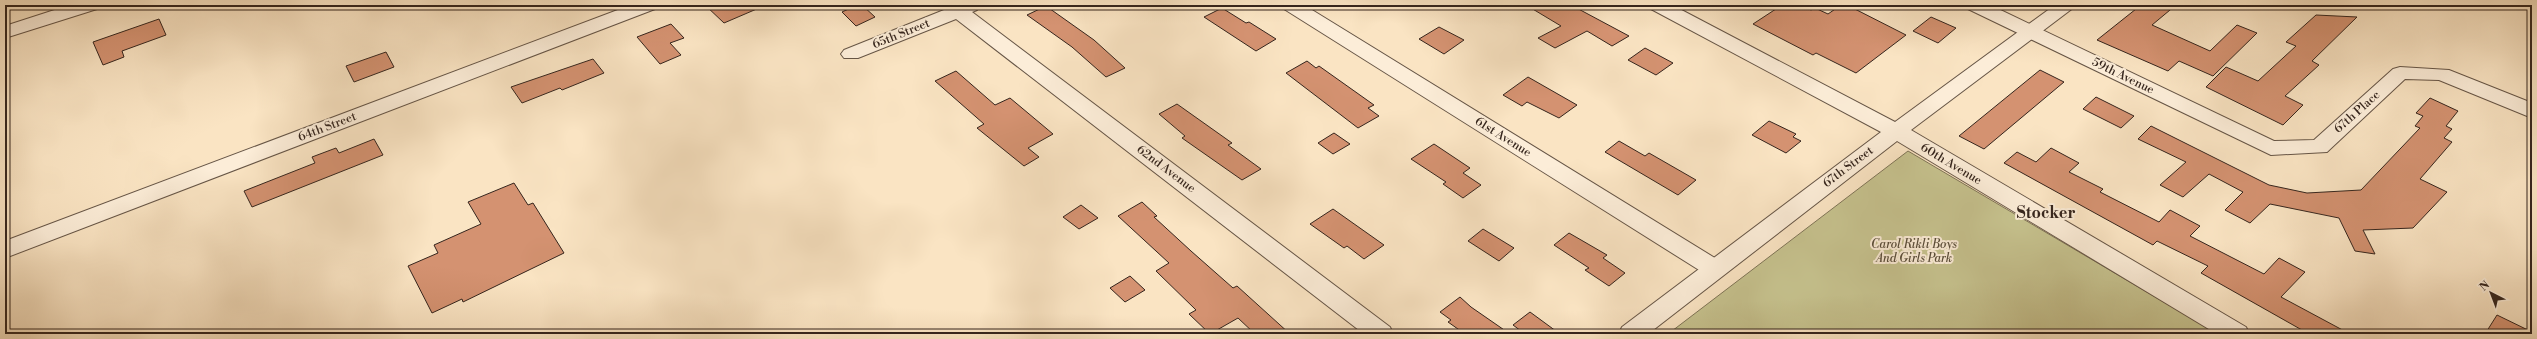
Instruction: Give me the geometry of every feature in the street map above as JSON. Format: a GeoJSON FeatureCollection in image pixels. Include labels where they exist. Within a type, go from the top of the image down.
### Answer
{"type":"FeatureCollection","features":[{"type":"Feature","properties":{"kind":"street"},"geometry":{"type":"LineString","coordinates":[[5,32],[90,5]]}},
{"type":"Feature","properties":{"kind":"street","name":"64th Street"},"geometry":{"type":"LineString","coordinates":[[5,250],[648,5]]}},
{"type":"Feature","properties":{"kind":"street","name":"61st Avenue"},"geometry":{"type":"LineString","coordinates":[[1291,5],[1715,269]]}},
{"type":"Feature","properties":{"kind":"street","name":"60th Avenue"},"geometry":{"type":"LineString","coordinates":[[1658,5],[1896,131],[2237,334]]}},
{"type":"Feature","properties":{"kind":"street","name":"59th Avenue"},"geometry":{"type":"LineString","coordinates":[[1975,5],[2271,148]]}},
{"type":"Feature","properties":{"kind":"street","name":"67th Street"},"geometry":{"type":"LineString","coordinates":[[1631,334],[1896,131],[2067,5]]}},
{"type":"Feature","properties":{"kind":"street","name":"65th Street"},"geometry":{"type":"LineString","coordinates":[[851,54],[961,7]]}},
{"type":"Feature","properties":{"kind":"street","name":"62nd Avenue"},"geometry":{"type":"LineString","coordinates":[[961,7],[1381,334]]}},
{"type":"Feature","properties":{"kind":"street","name":"67th Place"},"geometry":{"type":"LineString","coordinates":[[2271,148],[2319,148],[2400,73],[2442,74],[2532,111]]}},
{"type":"Feature","properties":{"kind":"green space","name":"Carol Rikli Boys And Girls Park"},"geometry":{"type":"Polygon","coordinates":[[[1908,151],[2218,334],[1668,334],[1908,151]]]}},
{"type":"Feature","properties":{"kind":"building"},"geometry":{"type":"Polygon","coordinates":[[[705,5],[766,5],[724,23],[705,5]]]}},
{"type":"Feature","properties":{"kind":"building"},"geometry":{"type":"Polygon","coordinates":[[[857,5],[862,5],[875,17],[856,26],[842,12],[857,5]]]}},
{"type":"Feature","properties":{"kind":"building"},"geometry":{"type":"Polygon","coordinates":[[[1526,5],[1571,5],[1629,36],[1612,46],[1587,31],[1555,48],[1538,38],[1561,26],[1526,5]]]}},
{"type":"Feature","properties":{"kind":"building"},"geometry":{"type":"Polygon","coordinates":[[[1782,5],[1801,5],[1811,10],[1815,8],[1828,14],[1841,5],[1847,5],[1906,35],[1856,73],[1816,53],[1813,55],[1753,24],[1782,5]]]}},
{"type":"Feature","properties":{"kind":"building"},"geometry":{"type":"Polygon","coordinates":[[[2141,5],[2176,5],[2152,25],[2210,51],[2237,25],[2257,33],[2213,76],[2179,61],[2168,71],[2097,40],[2141,5]]]}},
{"type":"Feature","properties":{"kind":"building"},"geometry":{"type":"Polygon","coordinates":[[[1046,6],[1094,40],[1125,68],[1106,77],[1072,47],[1027,15],[1046,6]]]}},
{"type":"Feature","properties":{"kind":"building"},"geometry":{"type":"Polygon","coordinates":[[[1222,8],[1246,23],[1249,22],[1276,39],[1256,51],[1204,17],[1222,8]]]}},
{"type":"Feature","properties":{"kind":"building"},"geometry":{"type":"Polygon","coordinates":[[[2316,15],[2357,17],[2312,61],[2319,65],[2285,96],[2303,105],[2283,125],[2206,87],[2226,67],[2258,81],[2296,46],[2286,42],[2316,15]]]}},
{"type":"Feature","properties":{"kind":"building"},"geometry":{"type":"Polygon","coordinates":[[[1931,17],[1956,28],[1938,43],[1913,31],[1931,17]]]}},
{"type":"Feature","properties":{"kind":"building"},"geometry":{"type":"Polygon","coordinates":[[[159,19],[166,35],[122,51],[124,57],[103,65],[93,42],[159,19]]]}},
{"type":"Feature","properties":{"kind":"building"},"geometry":{"type":"Polygon","coordinates":[[[671,24],[684,38],[670,43],[681,55],[660,64],[637,37],[671,24]]]}},
{"type":"Feature","properties":{"kind":"building"},"geometry":{"type":"Polygon","coordinates":[[[1439,27],[1464,40],[1444,54],[1419,39],[1439,27]]]}},
{"type":"Feature","properties":{"kind":"building"},"geometry":{"type":"Polygon","coordinates":[[[1645,48],[1673,63],[1656,75],[1628,60],[1645,48]]]}},
{"type":"Feature","properties":{"kind":"building"},"geometry":{"type":"Polygon","coordinates":[[[386,52],[394,67],[354,82],[346,66],[386,52]]]}},
{"type":"Feature","properties":{"kind":"building"},"geometry":{"type":"Polygon","coordinates":[[[593,59],[604,73],[562,90],[560,88],[522,103],[511,87],[593,59]]]}},
{"type":"Feature","properties":{"kind":"building"},"geometry":{"type":"Polygon","coordinates":[[[1307,61],[1316,68],[1319,66],[1374,105],[1368,108],[1379,116],[1358,128],[1286,73],[1307,61]]]}},
{"type":"Feature","properties":{"kind":"building"},"geometry":{"type":"Polygon","coordinates":[[[2040,70],[2064,82],[1984,149],[1959,136],[2040,70]]]}},
{"type":"Feature","properties":{"kind":"building"},"geometry":{"type":"Polygon","coordinates":[[[956,71],[995,105],[1010,98],[1053,134],[1028,148],[1039,157],[1024,166],[977,128],[984,124],[935,81],[956,71]]]}},
{"type":"Feature","properties":{"kind":"building"},"geometry":{"type":"Polygon","coordinates":[[[1528,77],[1577,105],[1559,118],[1527,102],[1522,106],[1503,95],[1528,77]]]}},
{"type":"Feature","properties":{"kind":"building"},"geometry":{"type":"Polygon","coordinates":[[[2096,97],[2134,116],[2121,128],[2083,109],[2096,97]]]}},
{"type":"Feature","properties":{"kind":"building"},"geometry":{"type":"Polygon","coordinates":[[[2430,98],[2458,111],[2446,126],[2452,129],[2444,138],[2452,142],[2420,179],[2447,192],[2413,228],[2363,230],[2375,254],[2355,251],[2339,218],[2270,204],[2250,223],[2225,210],[2243,192],[2209,174],[2183,197],[2160,185],[2186,162],[2138,139],[2151,126],[2269,185],[2307,193],[2361,190],[2420,128],[2415,126],[2423,116],[2416,113],[2430,98]]]}},
{"type":"Feature","properties":{"kind":"building"},"geometry":{"type":"Polygon","coordinates":[[[1177,104],[1232,143],[1228,145],[1261,169],[1242,180],[1182,138],[1185,136],[1159,114],[1177,104]]]}},
{"type":"Feature","properties":{"kind":"building"},"geometry":{"type":"Polygon","coordinates":[[[1769,121],[1796,134],[1793,137],[1801,141],[1786,153],[1752,135],[1769,121]]]}},
{"type":"Feature","properties":{"kind":"building"},"geometry":{"type":"Polygon","coordinates":[[[1334,133],[1350,144],[1333,154],[1318,143],[1334,133]]]}},
{"type":"Feature","properties":{"kind":"building"},"geometry":{"type":"Polygon","coordinates":[[[374,139],[383,155],[252,207],[244,191],[315,163],[312,157],[336,148],[339,153],[374,139]]]}},
{"type":"Feature","properties":{"kind":"building"},"geometry":{"type":"Polygon","coordinates":[[[1619,141],[1645,156],[1649,153],[1696,180],[1678,195],[1605,152],[1619,141]]]}},
{"type":"Feature","properties":{"kind":"building"},"geometry":{"type":"Polygon","coordinates":[[[1434,144],[1470,168],[1463,173],[1481,185],[1463,198],[1443,184],[1446,182],[1411,159],[1434,144]]]}},
{"type":"Feature","properties":{"kind":"building"},"geometry":{"type":"Polygon","coordinates":[[[2051,148],[2079,163],[2069,172],[2103,189],[2100,192],[2159,222],[2170,210],[2200,226],[2190,236],[2264,274],[2279,258],[2305,272],[2281,297],[2350,334],[2309,334],[2201,273],[2208,266],[2157,241],[2153,245],[2004,163],[2017,152],[2036,162],[2051,148]]]}},
{"type":"Feature","properties":{"kind":"building"},"geometry":{"type":"Polygon","coordinates":[[[514,183],[528,205],[533,203],[564,253],[463,302],[462,299],[432,313],[408,266],[438,253],[434,245],[481,224],[468,202],[514,183]]]}},
{"type":"Feature","properties":{"kind":"building"},"geometry":{"type":"Polygon","coordinates":[[[1142,202],[1157,216],[1154,217],[1191,251],[1233,288],[1237,286],[1290,334],[1255,334],[1238,318],[1210,334],[1189,314],[1196,310],[1156,271],[1169,263],[1118,216],[1142,202]]]}},
{"type":"Feature","properties":{"kind":"building"},"geometry":{"type":"Polygon","coordinates":[[[1081,205],[1098,218],[1079,229],[1063,217],[1081,205]]]}},
{"type":"Feature","properties":{"kind":"building"},"geometry":{"type":"Polygon","coordinates":[[[1333,209],[1384,245],[1364,259],[1347,246],[1344,248],[1310,224],[1333,209]]]}},
{"type":"Feature","properties":{"kind":"building"},"geometry":{"type":"Polygon","coordinates":[[[1483,229],[1514,248],[1499,261],[1468,241],[1483,229]]]}},
{"type":"Feature","properties":{"kind":"building"},"geometry":{"type":"Polygon","coordinates":[[[1569,233],[1607,255],[1603,258],[1625,273],[1609,286],[1585,270],[1589,268],[1554,245],[1569,233]]]}},
{"type":"Feature","properties":{"kind":"building"},"geometry":{"type":"Polygon","coordinates":[[[1130,276],[1145,290],[1125,302],[1110,288],[1130,276]]]}},
{"type":"Feature","properties":{"kind":"building"},"geometry":{"type":"Polygon","coordinates":[[[1460,297],[1471,307],[1510,334],[1465,334],[1448,322],[1451,320],[1440,312],[1460,297]]]}},
{"type":"Feature","properties":{"kind":"building"},"geometry":{"type":"Polygon","coordinates":[[[1530,312],[1560,334],[1525,334],[1513,325],[1530,312]]]}},
{"type":"Feature","properties":{"kind":"building"},"geometry":{"type":"Polygon","coordinates":[[[2497,315],[2532,332],[2532,334],[2485,334],[2497,315]]]}},
{"type":"Feature","properties":{"kind":"district","name":"Stocker"},"geometry":{"type":"Point","coordinates":[2046,213]}}]}
